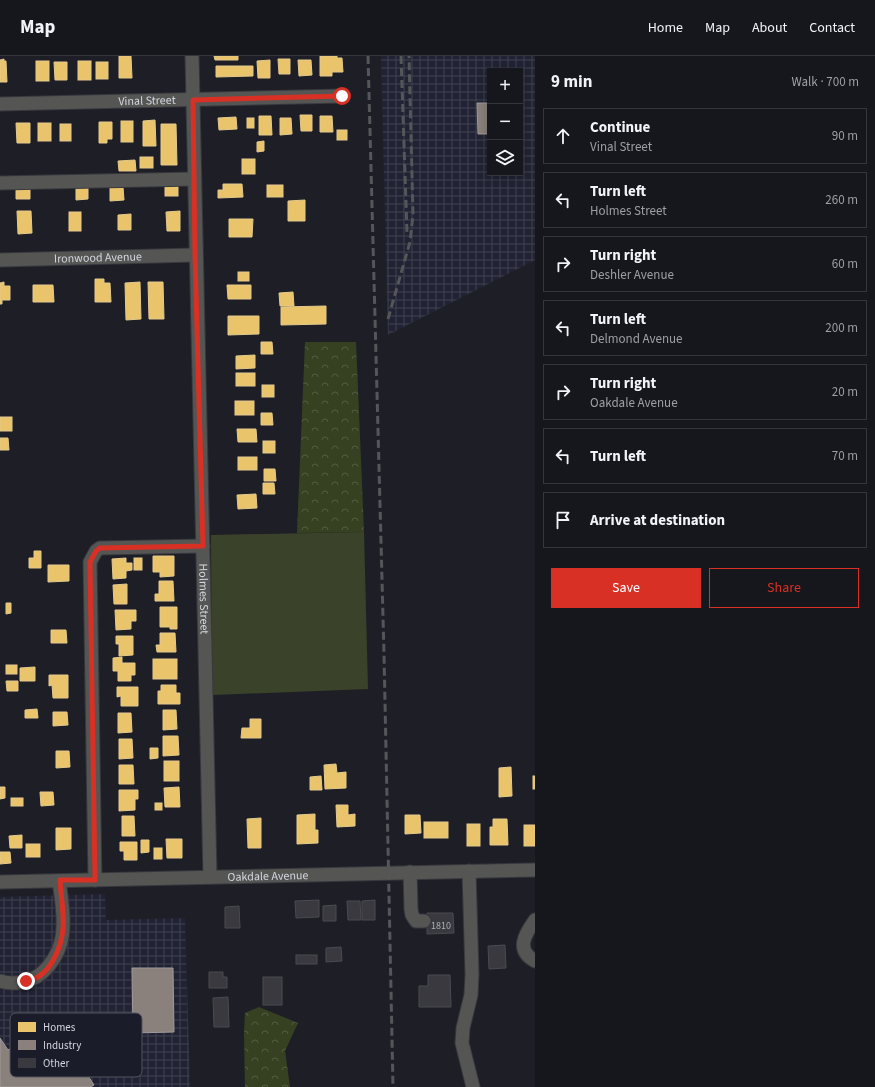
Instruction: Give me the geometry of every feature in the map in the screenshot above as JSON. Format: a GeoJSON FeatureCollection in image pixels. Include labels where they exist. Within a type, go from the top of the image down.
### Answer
{"type":"FeatureCollection","features":[{"type":"Feature","properties":{"kind":"street","name":"Holmes Street"},"geometry":{"type":"LineString","coordinates":[[192,56],[195,255],[210,877]]}},
{"type":"Feature","properties":{"kind":"street","name":"Vinal Street"},"geometry":{"type":"LineString","coordinates":[[0,104],[342,96]]}},
{"type":"Feature","properties":{"kind":"street"},"geometry":{"type":"LineString","coordinates":[[0,183],[194,179]]}},
{"type":"Feature","properties":{"kind":"street","name":"Ironwood Avenue"},"geometry":{"type":"LineString","coordinates":[[0,260],[195,255]]}},
{"type":"Feature","properties":{"kind":"street"},"geometry":{"type":"LineString","coordinates":[[95,880],[90,562],[96,551],[100,548],[203,546]]}},
{"type":"Feature","properties":{"kind":"street","name":"Oakdale Avenue"},"geometry":{"type":"LineString","coordinates":[[0,882],[535,870]]}},
{"type":"Feature","properties":{"kind":"street"},"geometry":{"type":"LineString","coordinates":[[469,871],[472,974],[471,995],[463,1028],[462,1043],[473,1087]]}},
{"type":"Feature","properties":{"kind":"street"},"geometry":{"type":"LineString","coordinates":[[410,872],[412,915],[416,921],[424,921]]}},
{"type":"Feature","properties":{"kind":"street"},"geometry":{"type":"LineString","coordinates":[[0,980],[14,983],[38,977],[52,961],[58,950],[63,928],[60,880]]}},
{"type":"Feature","properties":{"kind":"street"},"geometry":{"type":"LineString","coordinates":[[535,920],[528,930],[523,942],[524,951],[535,961]]}},
{"type":"Feature","properties":{"kind":"shaded area"},"geometry":{"type":"Polygon","coordinates":[[[381,56],[535,56],[535,260],[388,335],[381,56]]]}},
{"type":"Feature","properties":{"kind":"shaded area"},"geometry":{"type":"Polygon","coordinates":[[[105,894],[106,920],[185,918],[190,1087],[0,1087],[0,897],[105,894]]]}},
{"type":"Feature","properties":{"kind":"green space"},"geometry":{"type":"Polygon","coordinates":[[[305,342],[356,342],[364,532],[297,533],[305,342]]]}},
{"type":"Feature","properties":{"kind":"green space"},"geometry":{"type":"Polygon","coordinates":[[[364,532],[368,689],[212,695],[211,535],[364,532]]]}},
{"type":"Feature","properties":{"kind":"green space"},"geometry":{"type":"Polygon","coordinates":[[[259,1007],[298,1023],[285,1051],[290,1087],[245,1087],[245,1013],[259,1007]]]}},
{"type":"Feature","properties":{"kind":"building: Homes"},"geometry":{"type":"Polygon","coordinates":[[[119,56],[131,56],[132,78],[119,78],[119,56]]]}},
{"type":"Feature","properties":{"kind":"building: Homes"},"geometry":{"type":"Polygon","coordinates":[[[214,56],[238,56],[238,60],[215,60],[214,56]]]}},
{"type":"Feature","properties":{"kind":"building: Homes"},"geometry":{"type":"Polygon","coordinates":[[[320,56],[337,56],[337,58],[342,58],[343,72],[332,72],[332,76],[320,76],[320,56]]]}},
{"type":"Feature","properties":{"kind":"building: Homes"},"geometry":{"type":"Polygon","coordinates":[[[4,59],[4,61],[6,61],[7,82],[0,82],[0,60],[4,59]]]}},
{"type":"Feature","properties":{"kind":"building: Homes"},"geometry":{"type":"Polygon","coordinates":[[[278,59],[290,59],[290,74],[279,74],[278,59]]]}},
{"type":"Feature","properties":{"kind":"building: Homes"},"geometry":{"type":"Polygon","coordinates":[[[270,60],[270,78],[258,78],[257,61],[270,60]]]}},
{"type":"Feature","properties":{"kind":"building: Homes"},"geometry":{"type":"Polygon","coordinates":[[[298,60],[311,60],[312,75],[299,76],[298,60]]]}},
{"type":"Feature","properties":{"kind":"building: Homes"},"geometry":{"type":"Polygon","coordinates":[[[36,61],[49,61],[49,81],[36,81],[36,61]]]}},
{"type":"Feature","properties":{"kind":"building: Homes"},"geometry":{"type":"Polygon","coordinates":[[[78,61],[91,61],[91,80],[78,80],[78,61]]]}},
{"type":"Feature","properties":{"kind":"building: Homes"},"geometry":{"type":"Polygon","coordinates":[[[54,62],[67,62],[67,80],[55,80],[54,62]]]}},
{"type":"Feature","properties":{"kind":"building: Homes"},"geometry":{"type":"Polygon","coordinates":[[[96,62],[108,62],[108,79],[96,79],[96,62]]]}},
{"type":"Feature","properties":{"kind":"building: Homes"},"geometry":{"type":"Polygon","coordinates":[[[216,66],[253,66],[253,76],[216,77],[216,66]]]}},
{"type":"Feature","properties":{"kind":"building: Homes"},"geometry":{"type":"Polygon","coordinates":[[[300,115],[312,115],[312,131],[301,131],[300,115]]]}},
{"type":"Feature","properties":{"kind":"building: Homes"},"geometry":{"type":"Polygon","coordinates":[[[259,116],[271,116],[272,135],[259,135],[259,116]]]}},
{"type":"Feature","properties":{"kind":"building: Homes"},"geometry":{"type":"Polygon","coordinates":[[[320,116],[332,116],[333,132],[320,132],[320,116]]]}},
{"type":"Feature","properties":{"kind":"building: Homes"},"geometry":{"type":"Polygon","coordinates":[[[236,117],[237,129],[219,130],[218,118],[236,117]]]}},
{"type":"Feature","properties":{"kind":"building: Homes"},"geometry":{"type":"Polygon","coordinates":[[[247,118],[254,118],[254,128],[247,128],[247,118]]]}},
{"type":"Feature","properties":{"kind":"building: Homes"},"geometry":{"type":"Polygon","coordinates":[[[280,118],[291,118],[292,134],[280,135],[280,118]]]}},
{"type":"Feature","properties":{"kind":"building: Homes"},"geometry":{"type":"Polygon","coordinates":[[[155,120],[156,146],[143,146],[143,121],[155,120]]]}},
{"type":"Feature","properties":{"kind":"building: Homes"},"geometry":{"type":"Polygon","coordinates":[[[121,121],[133,121],[133,142],[121,142],[121,121]]]}},
{"type":"Feature","properties":{"kind":"building: Homes"},"geometry":{"type":"Polygon","coordinates":[[[99,122],[112,122],[112,139],[107,139],[107,143],[99,143],[99,122]]]}},
{"type":"Feature","properties":{"kind":"building: Homes"},"geometry":{"type":"Polygon","coordinates":[[[16,123],[30,123],[30,143],[17,143],[16,123]]]}},
{"type":"Feature","properties":{"kind":"building: Homes"},"geometry":{"type":"Polygon","coordinates":[[[38,123],[51,123],[51,141],[38,141],[38,123]]]}},
{"type":"Feature","properties":{"kind":"building: Homes"},"geometry":{"type":"Polygon","coordinates":[[[60,124],[71,124],[71,141],[60,141],[60,124]]]}},
{"type":"Feature","properties":{"kind":"building: Homes"},"geometry":{"type":"Polygon","coordinates":[[[161,124],[176,124],[177,165],[161,165],[161,124]]]}},
{"type":"Feature","properties":{"kind":"building: Homes"},"geometry":{"type":"Polygon","coordinates":[[[337,130],[347,130],[347,140],[337,140],[337,130]]]}},
{"type":"Feature","properties":{"kind":"building: Homes"},"geometry":{"type":"Polygon","coordinates":[[[264,141],[264,151],[257,152],[257,142],[264,141]]]}},
{"type":"Feature","properties":{"kind":"building: Homes"},"geometry":{"type":"Polygon","coordinates":[[[140,157],[153,157],[153,168],[140,168],[140,157]]]}},
{"type":"Feature","properties":{"kind":"building: Homes"},"geometry":{"type":"Polygon","coordinates":[[[242,159],[255,159],[255,174],[242,174],[242,159]]]}},
{"type":"Feature","properties":{"kind":"building: Homes"},"geometry":{"type":"Polygon","coordinates":[[[135,160],[136,171],[119,171],[118,161],[135,160]]]}},
{"type":"Feature","properties":{"kind":"building: Homes"},"geometry":{"type":"Polygon","coordinates":[[[165,184],[178,184],[178,196],[165,196],[165,184]]]}},
{"type":"Feature","properties":{"kind":"building: Homes"},"geometry":{"type":"Polygon","coordinates":[[[223,184],[242,184],[243,197],[218,198],[218,190],[223,190],[223,184]]]}},
{"type":"Feature","properties":{"kind":"building: Homes"},"geometry":{"type":"Polygon","coordinates":[[[88,185],[88,199],[76,200],[76,186],[88,185]]]}},
{"type":"Feature","properties":{"kind":"building: Homes"},"geometry":{"type":"Polygon","coordinates":[[[267,185],[283,185],[283,197],[267,197],[267,185]]]}},
{"type":"Feature","properties":{"kind":"building: Homes"},"geometry":{"type":"Polygon","coordinates":[[[110,187],[123,187],[124,200],[110,201],[110,187]]]}},
{"type":"Feature","properties":{"kind":"building: Homes"},"geometry":{"type":"Polygon","coordinates":[[[16,188],[30,189],[30,199],[16,199],[16,188]]]}},
{"type":"Feature","properties":{"kind":"building: Homes"},"geometry":{"type":"Polygon","coordinates":[[[305,200],[305,221],[288,221],[288,201],[305,200]]]}},
{"type":"Feature","properties":{"kind":"building: Homes"},"geometry":{"type":"Polygon","coordinates":[[[17,211],[31,211],[32,233],[18,234],[17,211]]]}},
{"type":"Feature","properties":{"kind":"building: Homes"},"geometry":{"type":"Polygon","coordinates":[[[180,211],[180,231],[167,231],[166,212],[180,211]]]}},
{"type":"Feature","properties":{"kind":"building: Homes"},"geometry":{"type":"Polygon","coordinates":[[[69,212],[81,212],[81,231],[69,231],[69,212]]]}},
{"type":"Feature","properties":{"kind":"building: Homes"},"geometry":{"type":"Polygon","coordinates":[[[131,214],[131,230],[118,230],[118,215],[131,214]]]}},
{"type":"Feature","properties":{"kind":"building: Homes"},"geometry":{"type":"Polygon","coordinates":[[[229,219],[253,219],[252,237],[229,237],[229,219]]]}},
{"type":"Feature","properties":{"kind":"building: Homes"},"geometry":{"type":"Polygon","coordinates":[[[238,272],[249,272],[249,281],[238,281],[238,272]]]}},
{"type":"Feature","properties":{"kind":"building: Homes"},"geometry":{"type":"Polygon","coordinates":[[[95,279],[104,279],[104,283],[110,283],[111,302],[95,302],[95,279]]]}},
{"type":"Feature","properties":{"kind":"building: Homes"},"geometry":{"type":"Polygon","coordinates":[[[4,282],[4,286],[10,286],[10,300],[2,300],[2,304],[0,304],[0,283],[4,282]]]}},
{"type":"Feature","properties":{"kind":"building: Homes"},"geometry":{"type":"Polygon","coordinates":[[[140,282],[141,319],[126,320],[125,283],[140,282]]]}},
{"type":"Feature","properties":{"kind":"building: Homes"},"geometry":{"type":"Polygon","coordinates":[[[148,282],[163,282],[164,319],[149,319],[148,282]]]}},
{"type":"Feature","properties":{"kind":"building: Homes"},"geometry":{"type":"Polygon","coordinates":[[[33,285],[53,285],[54,302],[33,302],[33,285]]]}},
{"type":"Feature","properties":{"kind":"building: Homes"},"geometry":{"type":"Polygon","coordinates":[[[227,285],[251,285],[251,299],[228,299],[227,285]]]}},
{"type":"Feature","properties":{"kind":"building: Homes"},"geometry":{"type":"Polygon","coordinates":[[[293,292],[294,306],[280,306],[279,293],[293,292]]]}},
{"type":"Feature","properties":{"kind":"building: Homes"},"geometry":{"type":"Polygon","coordinates":[[[326,306],[326,324],[281,325],[281,307],[326,306]]]}},
{"type":"Feature","properties":{"kind":"building: Homes"},"geometry":{"type":"Polygon","coordinates":[[[228,316],[259,316],[259,334],[228,335],[228,316]]]}},
{"type":"Feature","properties":{"kind":"building: Homes"},"geometry":{"type":"Polygon","coordinates":[[[261,342],[272,342],[273,354],[261,354],[261,342]]]}},
{"type":"Feature","properties":{"kind":"building: Homes"},"geometry":{"type":"Polygon","coordinates":[[[255,355],[255,368],[236,369],[236,356],[255,355]]]}},
{"type":"Feature","properties":{"kind":"building: Homes"},"geometry":{"type":"Polygon","coordinates":[[[236,373],[255,373],[255,386],[236,386],[236,373]]]}},
{"type":"Feature","properties":{"kind":"building: Homes"},"geometry":{"type":"Polygon","coordinates":[[[262,385],[274,385],[274,397],[262,397],[262,385]]]}},
{"type":"Feature","properties":{"kind":"building: Homes"},"geometry":{"type":"Polygon","coordinates":[[[235,401],[254,401],[254,415],[235,415],[235,401]]]}},
{"type":"Feature","properties":{"kind":"building: Homes"},"geometry":{"type":"Polygon","coordinates":[[[261,413],[272,413],[273,425],[261,425],[261,413]]]}},
{"type":"Feature","properties":{"kind":"building: Homes"},"geometry":{"type":"Polygon","coordinates":[[[0,417],[12,417],[12,431],[0,431],[0,417]]]}},
{"type":"Feature","properties":{"kind":"building: Homes"},"geometry":{"type":"Polygon","coordinates":[[[237,429],[256,429],[257,442],[238,442],[237,429]]]}},
{"type":"Feature","properties":{"kind":"building: Homes"},"geometry":{"type":"Polygon","coordinates":[[[0,438],[8,438],[9,450],[0,450],[0,438]]]}},
{"type":"Feature","properties":{"kind":"building: Homes"},"geometry":{"type":"Polygon","coordinates":[[[263,441],[275,441],[275,453],[263,453],[263,441]]]}},
{"type":"Feature","properties":{"kind":"building: Homes"},"geometry":{"type":"Polygon","coordinates":[[[238,457],[257,457],[257,470],[238,470],[238,457]]]}},
{"type":"Feature","properties":{"kind":"building: Homes"},"geometry":{"type":"Polygon","coordinates":[[[264,469],[275,469],[276,481],[264,481],[264,469]]]}},
{"type":"Feature","properties":{"kind":"building: Homes"},"geometry":{"type":"Polygon","coordinates":[[[263,483],[274,483],[275,494],[263,494],[263,483]]]}},
{"type":"Feature","properties":{"kind":"building: Homes"},"geometry":{"type":"Polygon","coordinates":[[[256,494],[257,508],[238,509],[237,495],[256,494]]]}},
{"type":"Feature","properties":{"kind":"building: Homes"},"geometry":{"type":"Polygon","coordinates":[[[34,551],[41,551],[41,568],[29,568],[29,558],[34,558],[34,551]]]}},
{"type":"Feature","properties":{"kind":"building: Homes"},"geometry":{"type":"Polygon","coordinates":[[[153,556],[174,556],[174,576],[160,577],[160,572],[153,572],[153,556]]]}},
{"type":"Feature","properties":{"kind":"building: Homes"},"geometry":{"type":"Polygon","coordinates":[[[126,558],[126,563],[132,563],[132,570],[126,571],[126,578],[113,579],[112,559],[126,558]]]}},
{"type":"Feature","properties":{"kind":"building: Homes"},"geometry":{"type":"Polygon","coordinates":[[[134,558],[142,558],[142,570],[134,570],[134,558]]]}},
{"type":"Feature","properties":{"kind":"building: Homes"},"geometry":{"type":"Polygon","coordinates":[[[48,565],[69,565],[69,581],[48,582],[48,565]]]}},
{"type":"Feature","properties":{"kind":"building: Homes"},"geometry":{"type":"Polygon","coordinates":[[[159,581],[173,581],[174,601],[155,601],[155,594],[159,594],[159,581]]]}},
{"type":"Feature","properties":{"kind":"building: Homes"},"geometry":{"type":"Polygon","coordinates":[[[127,584],[127,604],[114,604],[113,585],[127,584]]]}},
{"type":"Feature","properties":{"kind":"building: Homes"},"geometry":{"type":"Polygon","coordinates":[[[6,603],[11,603],[11,613],[6,614],[6,603]]]}},
{"type":"Feature","properties":{"kind":"building: Homes"},"geometry":{"type":"Polygon","coordinates":[[[160,607],[177,607],[177,629],[160,627],[160,607]]]}},
{"type":"Feature","properties":{"kind":"building: Homes"},"geometry":{"type":"Polygon","coordinates":[[[115,610],[136,610],[136,621],[131,621],[131,629],[116,630],[115,610]]]}},
{"type":"Feature","properties":{"kind":"building: Homes"},"geometry":{"type":"Polygon","coordinates":[[[51,630],[66,630],[67,643],[51,643],[51,630]]]}},
{"type":"Feature","properties":{"kind":"building: Homes"},"geometry":{"type":"Polygon","coordinates":[[[160,633],[175,633],[176,652],[157,652],[156,645],[160,645],[160,633]]]}},
{"type":"Feature","properties":{"kind":"building: Homes"},"geometry":{"type":"Polygon","coordinates":[[[116,636],[133,636],[133,655],[119,656],[119,644],[116,644],[116,636]]]}},
{"type":"Feature","properties":{"kind":"building: Homes"},"geometry":{"type":"Polygon","coordinates":[[[122,657],[122,663],[135,663],[135,675],[131,675],[131,681],[118,681],[118,671],[113,671],[113,658],[122,657]]]}},
{"type":"Feature","properties":{"kind":"building: Homes"},"geometry":{"type":"Polygon","coordinates":[[[153,659],[177,659],[177,679],[153,679],[153,659]]]}},
{"type":"Feature","properties":{"kind":"building: Homes"},"geometry":{"type":"Polygon","coordinates":[[[6,665],[17,665],[17,674],[6,674],[6,665]]]}},
{"type":"Feature","properties":{"kind":"building: Homes"},"geometry":{"type":"Polygon","coordinates":[[[35,667],[35,681],[20,681],[20,668],[35,667]]]}},
{"type":"Feature","properties":{"kind":"building: Homes"},"geometry":{"type":"Polygon","coordinates":[[[49,675],[68,675],[68,698],[53,698],[52,685],[49,686],[49,675]]]}},
{"type":"Feature","properties":{"kind":"building: Homes"},"geometry":{"type":"Polygon","coordinates":[[[6,681],[18,681],[18,691],[7,691],[6,681]]]}},
{"type":"Feature","properties":{"kind":"building: Homes"},"geometry":{"type":"Polygon","coordinates":[[[161,685],[176,685],[176,693],[180,693],[180,704],[158,704],[158,691],[161,691],[161,685]]]}},
{"type":"Feature","properties":{"kind":"building: Homes"},"geometry":{"type":"Polygon","coordinates":[[[117,687],[138,687],[138,706],[121,706],[121,696],[117,697],[117,687]]]}},
{"type":"Feature","properties":{"kind":"building: Homes"},"geometry":{"type":"Polygon","coordinates":[[[37,709],[38,718],[25,718],[25,710],[37,709]]]}},
{"type":"Feature","properties":{"kind":"building: Homes"},"geometry":{"type":"Polygon","coordinates":[[[163,710],[176,710],[177,729],[163,730],[163,710]]]}},
{"type":"Feature","properties":{"kind":"building: Homes"},"geometry":{"type":"Polygon","coordinates":[[[53,712],[67,712],[68,725],[53,726],[53,712]]]}},
{"type":"Feature","properties":{"kind":"building: Homes"},"geometry":{"type":"Polygon","coordinates":[[[118,713],[131,713],[132,732],[118,733],[118,713]]]}},
{"type":"Feature","properties":{"kind":"building: Homes"},"geometry":{"type":"Polygon","coordinates":[[[250,719],[261,719],[261,738],[241,738],[242,728],[250,728],[250,719]]]}},
{"type":"Feature","properties":{"kind":"building: Homes"},"geometry":{"type":"Polygon","coordinates":[[[163,736],[178,736],[179,755],[163,756],[163,736]]]}},
{"type":"Feature","properties":{"kind":"building: Homes"},"geometry":{"type":"Polygon","coordinates":[[[119,739],[132,739],[133,758],[119,759],[119,739]]]}},
{"type":"Feature","properties":{"kind":"building: Homes"},"geometry":{"type":"Polygon","coordinates":[[[150,748],[158,748],[158,758],[150,759],[150,748]]]}},
{"type":"Feature","properties":{"kind":"building: Homes"},"geometry":{"type":"Polygon","coordinates":[[[56,751],[69,751],[70,767],[56,768],[56,751]]]}},
{"type":"Feature","properties":{"kind":"building: Homes"},"geometry":{"type":"Polygon","coordinates":[[[164,761],[179,761],[179,781],[164,781],[164,761]]]}},
{"type":"Feature","properties":{"kind":"building: Homes"},"geometry":{"type":"Polygon","coordinates":[[[336,764],[337,773],[346,772],[346,788],[325,789],[324,765],[336,764]]]}},
{"type":"Feature","properties":{"kind":"building: Homes"},"geometry":{"type":"Polygon","coordinates":[[[119,765],[133,765],[134,784],[119,784],[119,765]]]}},
{"type":"Feature","properties":{"kind":"building: Homes"},"geometry":{"type":"Polygon","coordinates":[[[511,767],[512,796],[499,797],[499,768],[511,767]]]}},
{"type":"Feature","properties":{"kind":"building: Homes"},"geometry":{"type":"Polygon","coordinates":[[[321,776],[322,790],[310,790],[310,777],[321,776]]]}},
{"type":"Feature","properties":{"kind":"building: Homes"},"geometry":{"type":"Polygon","coordinates":[[[533,776],[535,776],[535,789],[533,789],[533,776]]]}},
{"type":"Feature","properties":{"kind":"building: Homes"},"geometry":{"type":"Polygon","coordinates":[[[0,787],[5,787],[5,798],[0,799],[0,787]]]}},
{"type":"Feature","properties":{"kind":"building: Homes"},"geometry":{"type":"Polygon","coordinates":[[[179,787],[180,807],[165,807],[164,788],[179,787]]]}},
{"type":"Feature","properties":{"kind":"building: Homes"},"geometry":{"type":"Polygon","coordinates":[[[119,790],[138,790],[138,799],[135,799],[135,810],[119,811],[119,790]]]}},
{"type":"Feature","properties":{"kind":"building: Homes"},"geometry":{"type":"Polygon","coordinates":[[[40,792],[53,792],[54,805],[41,806],[40,792]]]}},
{"type":"Feature","properties":{"kind":"building: Homes"},"geometry":{"type":"Polygon","coordinates":[[[11,798],[23,798],[23,806],[11,806],[11,798]]]}},
{"type":"Feature","properties":{"kind":"building: Homes"},"geometry":{"type":"Polygon","coordinates":[[[155,803],[162,803],[162,810],[155,810],[155,803]]]}},
{"type":"Feature","properties":{"kind":"building: Homes"},"geometry":{"type":"Polygon","coordinates":[[[336,805],[348,805],[348,815],[355,814],[355,826],[337,827],[336,805]]]}},
{"type":"Feature","properties":{"kind":"building: Homes"},"geometry":{"type":"Polygon","coordinates":[[[315,814],[315,830],[318,830],[318,843],[297,844],[297,815],[315,814]]]}},
{"type":"Feature","properties":{"kind":"building: Homes"},"geometry":{"type":"Polygon","coordinates":[[[405,815],[420,815],[421,833],[405,834],[405,815]]]}},
{"type":"Feature","properties":{"kind":"building: Homes"},"geometry":{"type":"Polygon","coordinates":[[[122,816],[134,816],[135,836],[122,836],[122,816]]]}},
{"type":"Feature","properties":{"kind":"building: Homes"},"geometry":{"type":"Polygon","coordinates":[[[261,818],[261,848],[248,848],[247,819],[261,818]]]}},
{"type":"Feature","properties":{"kind":"building: Homes"},"geometry":{"type":"Polygon","coordinates":[[[493,819],[507,819],[508,845],[490,845],[490,827],[493,827],[493,819]]]}},
{"type":"Feature","properties":{"kind":"building: Homes"},"geometry":{"type":"Polygon","coordinates":[[[424,822],[448,822],[448,838],[424,838],[424,822]]]}},
{"type":"Feature","properties":{"kind":"building: Homes"},"geometry":{"type":"Polygon","coordinates":[[[467,824],[480,824],[480,846],[467,846],[467,824]]]}},
{"type":"Feature","properties":{"kind":"building: Homes"},"geometry":{"type":"Polygon","coordinates":[[[524,825],[535,825],[535,846],[524,846],[524,825]]]}},
{"type":"Feature","properties":{"kind":"building: Homes"},"geometry":{"type":"Polygon","coordinates":[[[56,828],[71,828],[71,849],[56,850],[56,828]]]}},
{"type":"Feature","properties":{"kind":"building: Homes"},"geometry":{"type":"Polygon","coordinates":[[[22,835],[22,848],[10,848],[9,836],[22,835]]]}},
{"type":"Feature","properties":{"kind":"building: Homes"},"geometry":{"type":"Polygon","coordinates":[[[166,839],[182,839],[182,858],[167,858],[166,839]]]}},
{"type":"Feature","properties":{"kind":"building: Homes"},"geometry":{"type":"Polygon","coordinates":[[[141,840],[149,840],[149,852],[141,853],[141,840]]]}},
{"type":"Feature","properties":{"kind":"building: Homes"},"geometry":{"type":"Polygon","coordinates":[[[120,842],[137,842],[137,860],[124,860],[124,851],[120,851],[120,842]]]}},
{"type":"Feature","properties":{"kind":"building: Homes"},"geometry":{"type":"Polygon","coordinates":[[[26,844],[40,844],[40,857],[26,857],[26,844]]]}},
{"type":"Feature","properties":{"kind":"building: Homes"},"geometry":{"type":"Polygon","coordinates":[[[154,848],[162,848],[162,859],[154,859],[154,848]]]}},
{"type":"Feature","properties":{"kind":"building: Homes"},"geometry":{"type":"Polygon","coordinates":[[[0,852],[10,852],[11,863],[0,864],[0,852]]]}},
{"type":"Feature","properties":{"kind":"building: Industry"},"geometry":{"type":"Polygon","coordinates":[[[477,103],[487,103],[487,134],[478,134],[477,103]]]}},
{"type":"Feature","properties":{"kind":"building: Industry"},"geometry":{"type":"Polygon","coordinates":[[[132,968],[173,968],[174,1032],[142,1033],[142,1013],[133,1013],[132,968]]]}},
{"type":"Feature","properties":{"kind":"building: Industry"},"geometry":{"type":"Polygon","coordinates":[[[0,1038],[8,1050],[10,1049],[10,1077],[89,1077],[94,1085],[91,1087],[0,1087],[0,1038]]]}},
{"type":"Feature","properties":{"kind":"building: Other"},"geometry":{"type":"Polygon","coordinates":[[[319,900],[319,917],[296,918],[295,901],[319,900]]]}},
{"type":"Feature","properties":{"kind":"building: Other"},"geometry":{"type":"Polygon","coordinates":[[[375,900],[375,920],[362,920],[362,901],[375,900]]]}},
{"type":"Feature","properties":{"kind":"building: Other"},"geometry":{"type":"Polygon","coordinates":[[[347,901],[360,901],[361,920],[348,920],[347,901]]]}},
{"type":"Feature","properties":{"kind":"building: Other"},"geometry":{"type":"Polygon","coordinates":[[[336,905],[336,921],[323,921],[323,906],[336,905]]]}},
{"type":"Feature","properties":{"kind":"building: Other"},"geometry":{"type":"Polygon","coordinates":[[[239,906],[240,928],[225,928],[225,907],[239,906]]]}},
{"type":"Feature","properties":{"kind":"building: Other"},"geometry":{"type":"Polygon","coordinates":[[[427,913],[453,913],[454,933],[427,934],[427,913]]]}},
{"type":"Feature","properties":{"kind":"building: Other"},"geometry":{"type":"Polygon","coordinates":[[[505,945],[506,968],[489,969],[488,946],[505,945]]]}},
{"type":"Feature","properties":{"kind":"building: Other"},"geometry":{"type":"Polygon","coordinates":[[[341,947],[342,961],[326,962],[326,948],[341,947]]]}},
{"type":"Feature","properties":{"kind":"building: Other"},"geometry":{"type":"Polygon","coordinates":[[[296,955],[317,955],[317,964],[296,964],[296,955]]]}},
{"type":"Feature","properties":{"kind":"building: Other"},"geometry":{"type":"Polygon","coordinates":[[[209,972],[223,972],[223,977],[227,977],[227,988],[209,988],[209,972]]]}},
{"type":"Feature","properties":{"kind":"building: Other"},"geometry":{"type":"Polygon","coordinates":[[[428,975],[450,975],[451,1007],[419,1007],[419,986],[428,986],[428,975]]]}},
{"type":"Feature","properties":{"kind":"building: Other"},"geometry":{"type":"Polygon","coordinates":[[[263,977],[282,977],[282,1005],[263,1005],[263,977]]]}},
{"type":"Feature","properties":{"kind":"building: Other"},"geometry":{"type":"Polygon","coordinates":[[[228,997],[229,1027],[214,1027],[213,998],[228,997]]]}},
{"type":"Feature","properties":{"kind":"railway"},"geometry":{"type":"LineString","coordinates":[[368,56],[384,654],[393,1087]]}},
{"type":"Feature","properties":{"kind":"railway"},"geometry":{"type":"LineString","coordinates":[[401,56],[407,233]]}},
{"type":"Feature","properties":{"kind":"railway"},"geometry":{"type":"LineString","coordinates":[[388,319],[410,242],[413,215],[409,56]]}},
{"type":"Feature","properties":{"kind":"route"},"geometry":{"type":"LineString","coordinates":[[26,981],[38,977],[52,961],[58,950],[63,928],[60,880],[95,880],[90,562],[96,551],[100,548],[203,546],[195,255],[193,100],[342,96]]}}]}
